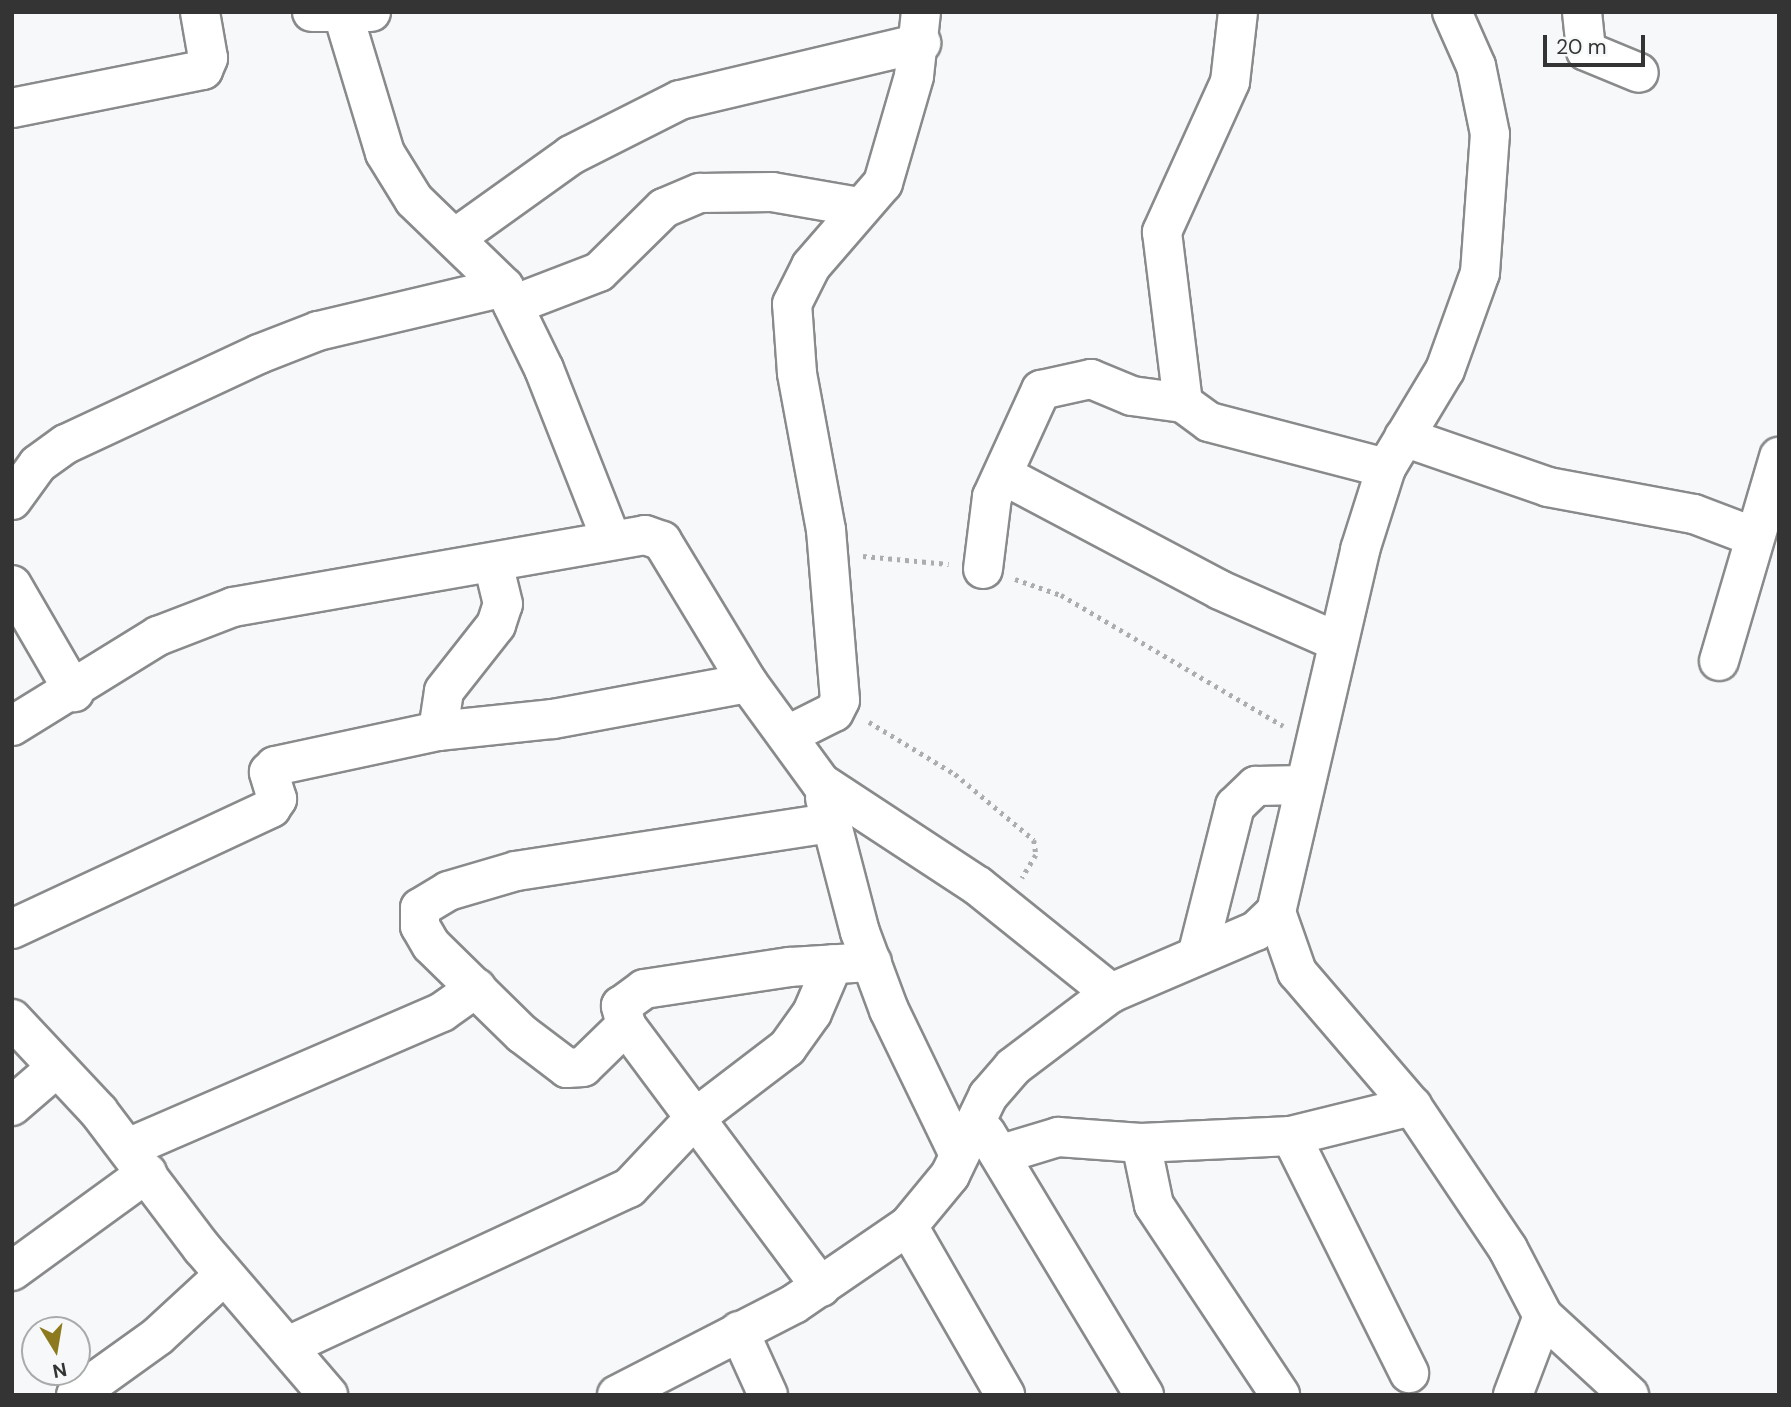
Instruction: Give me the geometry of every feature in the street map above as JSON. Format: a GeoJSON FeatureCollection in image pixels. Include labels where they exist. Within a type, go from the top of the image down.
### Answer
{"type":"FeatureCollection","features":[{"type":"Feature","properties":{"kind":"street"},"geometry":{"type":"LineString","coordinates":[[12,108],[203,70],[208,58],[200,12]]}},
{"type":"Feature","properties":{"kind":"street"},"geometry":{"type":"LineString","coordinates":[[1183,403],[1162,232],[1230,82],[1238,12]]}},
{"type":"Feature","properties":{"kind":"street"},"geometry":{"type":"LineString","coordinates":[[1452,12],[1484,93],[1489,203],[1480,273],[1445,370],[1395,453],[1338,642],[1303,785],[1276,912],[1303,982],[1412,1106],[1508,1249],[1543,1316],[1629,1395]]}},
{"type":"Feature","properties":{"kind":"street"},"geometry":{"type":"LineString","coordinates":[[1582,12],[1586,51],[1639,73]]}},
{"type":"Feature","properties":{"kind":"street"},"geometry":{"type":"LineString","coordinates":[[342,13],[385,153],[414,200],[458,236],[508,296],[611,539]]}},
{"type":"Feature","properties":{"kind":"street"},"geometry":{"type":"LineString","coordinates":[[458,236],[571,155],[680,100],[921,28],[888,172],[811,266],[792,304],[797,373],[829,555],[839,706],[790,734]]}},
{"type":"Feature","properties":{"kind":"street"},"geometry":{"type":"LineString","coordinates":[[12,500],[38,464],[66,444],[260,354],[318,331],[508,296],[599,272],[664,208],[700,193],[772,192],[859,207]]}},
{"type":"Feature","properties":{"kind":"street"},"geometry":{"type":"LineString","coordinates":[[983,569],[992,497],[1005,476],[1034,399],[1052,385],[1091,379],[1132,396],[1183,403],[1209,422],[1395,453],[1548,487],[1694,514],[1752,536]]}},
{"type":"Feature","properties":{"kind":"street"},"geometry":{"type":"LineString","coordinates":[[1720,661],[1752,536],[1779,457]]}},
{"type":"Feature","properties":{"kind":"street"},"geometry":{"type":"LineString","coordinates":[[1005,476],[1220,590],[1338,642]]}},
{"type":"Feature","properties":{"kind":"street"},"geometry":{"type":"LineString","coordinates":[[12,726],[74,692],[191,620],[636,534],[662,541],[748,683],[790,734],[821,783],[872,962],[906,1053],[959,1155]]}},
{"type":"Feature","properties":{"kind":"street"},"geometry":{"type":"LineString","coordinates":[[438,731],[444,691],[496,625],[503,604],[493,563]]}},
{"type":"Feature","properties":{"kind":"street"},"geometry":{"type":"LineString","coordinates":[[12,586],[74,692]]}},
{"type":"Feature","properties":{"kind":"street"},"geometry":{"type":"LineString","coordinates":[[12,929],[271,808],[277,799],[270,777],[275,766],[438,731],[553,719],[748,683]]}},
{"type":"Feature","properties":{"kind":"street"},"geometry":{"type":"LineString","coordinates":[[821,783],[1005,906],[1111,993]]}},
{"type":"Feature","properties":{"kind":"street"},"geometry":{"type":"LineString","coordinates":[[1197,956],[1235,806],[1256,786],[1303,785]]}},
{"type":"Feature","properties":{"kind":"street"},"geometry":{"type":"LineString","coordinates":[[626,1025],[573,1070],[522,1034],[424,936],[418,913],[439,895],[545,866],[831,823]]}},
{"type":"Feature","properties":{"kind":"street"},"geometry":{"type":"LineString","coordinates":[[617,1395],[821,1287],[908,1226],[959,1155],[977,1120],[1013,1067],[1111,993],[1256,931],[1276,912]]}},
{"type":"Feature","properties":{"kind":"street"},"geometry":{"type":"LineString","coordinates":[[821,1287],[626,1025],[621,1006],[644,989],[833,964],[872,962]]}},
{"type":"Feature","properties":{"kind":"street"},"geometry":{"type":"LineString","coordinates":[[288,1346],[629,1188],[695,1118],[787,1048],[813,1013],[833,964]]}},
{"type":"Feature","properties":{"kind":"street"},"geometry":{"type":"LineString","coordinates":[[12,1271],[137,1161],[442,1012],[476,988]]}},
{"type":"Feature","properties":{"kind":"street"},"geometry":{"type":"LineString","coordinates":[[12,1019],[137,1161],[224,1275],[328,1395]]}},
{"type":"Feature","properties":{"kind":"street"},"geometry":{"type":"LineString","coordinates":[[12,1106],[55,1069]]}},
{"type":"Feature","properties":{"kind":"street"},"geometry":{"type":"LineString","coordinates":[[1002,1154],[1058,1137],[1141,1143],[1291,1136],[1412,1106]]}},
{"type":"Feature","properties":{"kind":"street"},"geometry":{"type":"LineString","coordinates":[[977,1120],[1002,1154],[1144,1395]]}},
{"type":"Feature","properties":{"kind":"street"},"geometry":{"type":"LineString","coordinates":[[1291,1136],[1409,1373]]}},
{"type":"Feature","properties":{"kind":"street"},"geometry":{"type":"LineString","coordinates":[[1141,1143],[1154,1205],[1280,1395]]}},
{"type":"Feature","properties":{"kind":"street"},"geometry":{"type":"LineString","coordinates":[[908,1226],[1005,1395]]}},
{"type":"Feature","properties":{"kind":"street"},"geometry":{"type":"LineString","coordinates":[[76,1395],[149,1343],[224,1275]]}},
{"type":"Feature","properties":{"kind":"street"},"geometry":{"type":"LineString","coordinates":[[1513,1395],[1543,1316]]}},
{"type":"Feature","properties":{"kind":"street"},"geometry":{"type":"LineString","coordinates":[[739,1331],[768,1395]]}},
{"type":"Feature","properties":{"kind":"path"},"geometry":{"type":"LineString","coordinates":[[829,555],[983,569],[1061,595],[1314,744]]}},
{"type":"Feature","properties":{"kind":"path"},"geometry":{"type":"LineString","coordinates":[[839,706],[955,774],[1034,840],[1036,855],[1005,906]]}}]}
